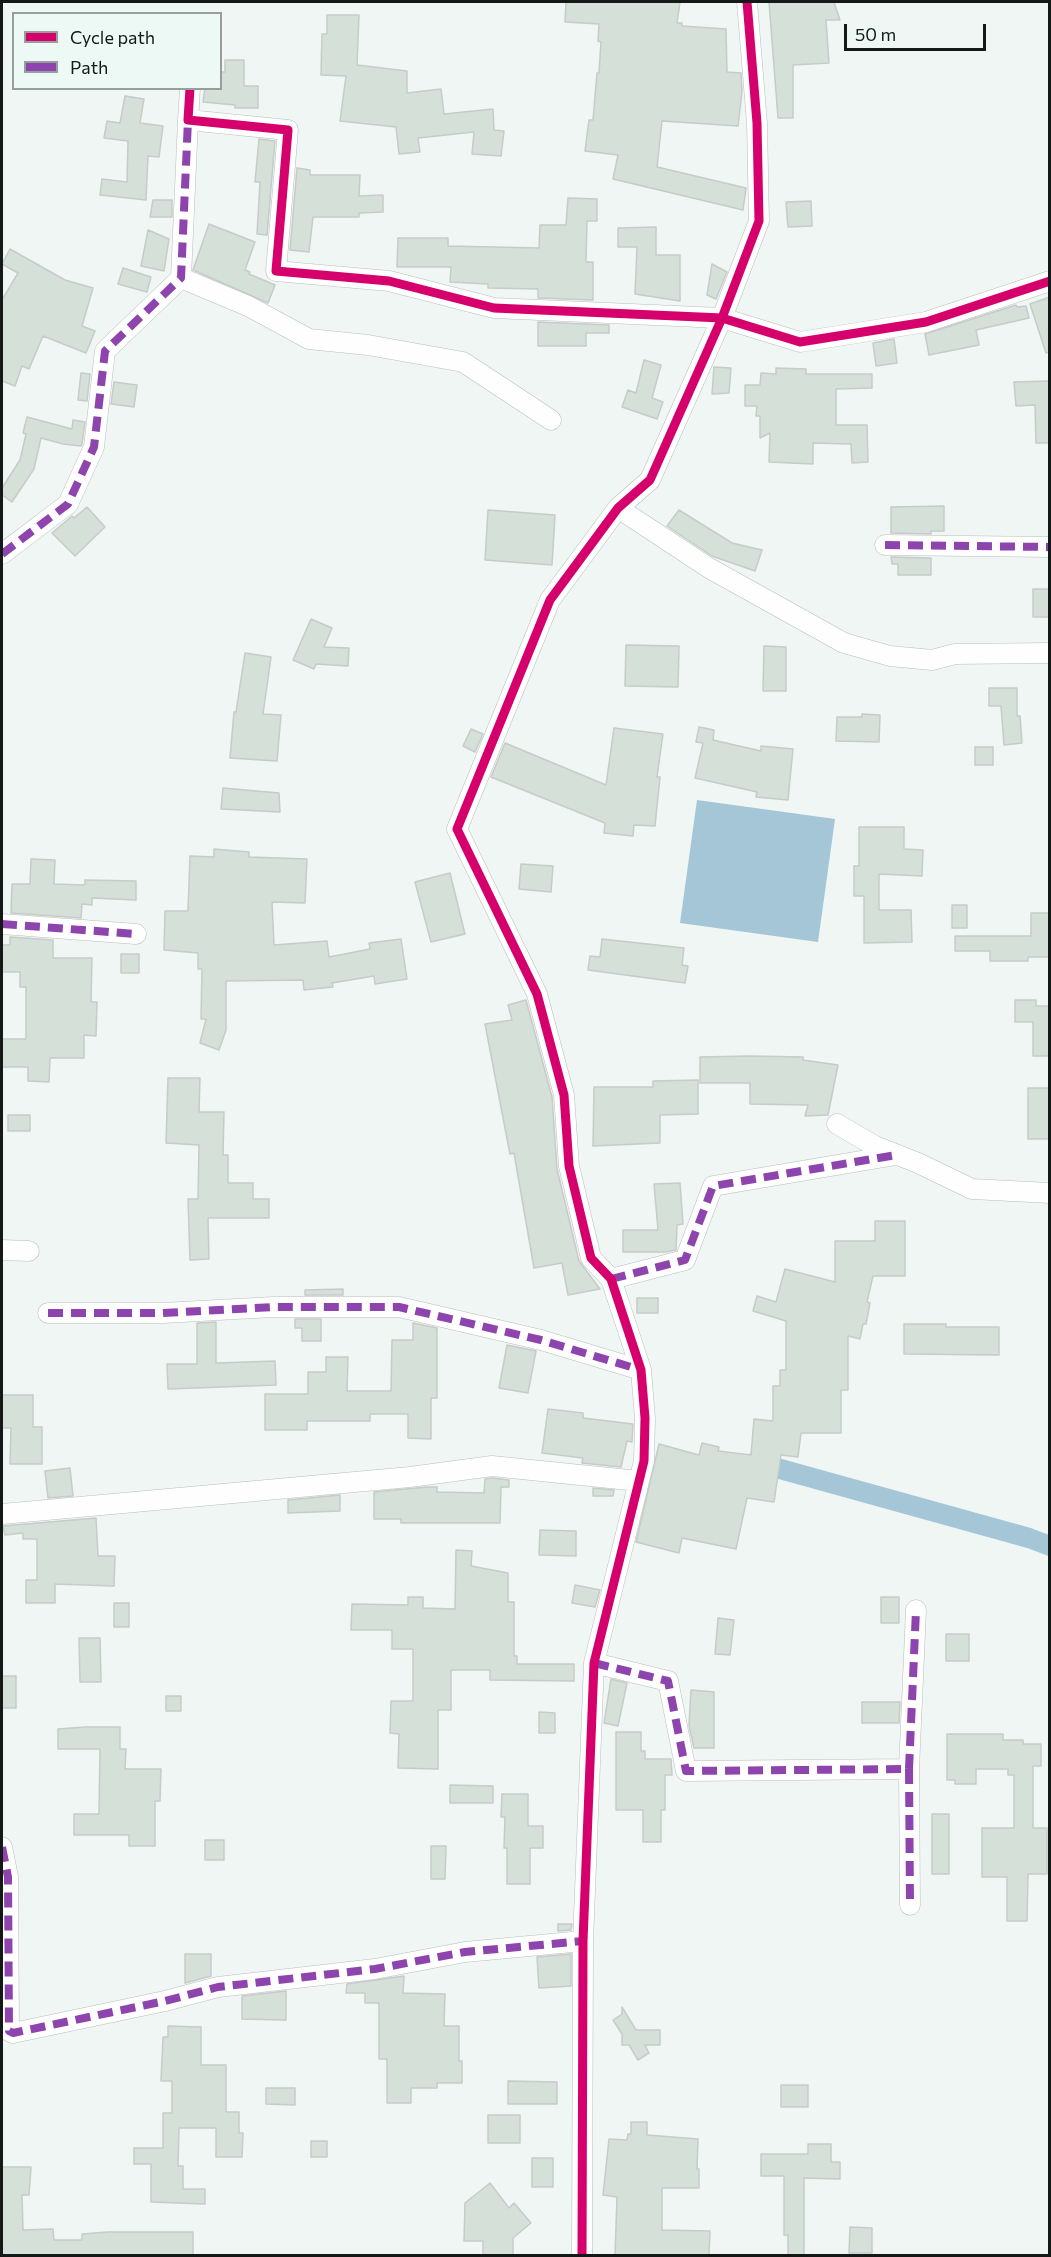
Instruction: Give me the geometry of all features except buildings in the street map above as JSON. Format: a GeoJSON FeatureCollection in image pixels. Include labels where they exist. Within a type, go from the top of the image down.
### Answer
{"type":"FeatureCollection","features":[{"type":"Feature","properties":{"kind":"street"},"geometry":{"type":"LineString","coordinates":[[582,2256],[583,1941],[594,1663],[644,1461],[645,1418],[641,1370],[612,1279],[591,1258],[569,1166],[564,1095],[537,994],[457,829],[550,600],[618,508],[650,480],[722,318],[759,222],[757,123],[747,2]]}},
{"type":"Feature","properties":{"kind":"street"},"geometry":{"type":"LineString","coordinates":[[2,554],[68,504],[94,447],[105,351],[181,278],[189,90]]}},
{"type":"Feature","properties":{"kind":"street"},"geometry":{"type":"LineString","coordinates":[[188,120],[288,130],[276,271],[390,281],[494,308],[722,318],[800,342],[926,322],[1050,280]]}},
{"type":"Feature","properties":{"kind":"street"},"geometry":{"type":"LineString","coordinates":[[181,278],[248,306],[309,339],[368,345],[463,362],[551,420]]}},
{"type":"Feature","properties":{"kind":"street"},"geometry":{"type":"LineString","coordinates":[[618,508],[709,568],[844,643],[890,656],[932,660],[955,654],[1050,653]]}},
{"type":"Feature","properties":{"kind":"street"},"geometry":{"type":"LineString","coordinates":[[885,545],[1050,547]]}},
{"type":"Feature","properties":{"kind":"street"},"geometry":{"type":"LineString","coordinates":[[2,924],[136,934]]}},
{"type":"Feature","properties":{"kind":"street"},"geometry":{"type":"LineString","coordinates":[[837,1124],[875,1146],[972,1189],[1050,1192]]}},
{"type":"Feature","properties":{"kind":"street"},"geometry":{"type":"LineString","coordinates":[[612,1279],[685,1260],[713,1186],[896,1155]]}},
{"type":"Feature","properties":{"kind":"street"},"geometry":{"type":"LineString","coordinates":[[2,1250],[28,1251]]}},
{"type":"Feature","properties":{"kind":"street"},"geometry":{"type":"LineString","coordinates":[[48,1312],[163,1313],[399,1306],[541,1340],[641,1370]]}},
{"type":"Feature","properties":{"kind":"street"},"geometry":{"type":"LineString","coordinates":[[2,1514],[410,1477],[492,1466],[639,1481]]}},
{"type":"Feature","properties":{"kind":"street"},"geometry":{"type":"LineString","coordinates":[[910,1905],[909,1769],[916,1610]]}},
{"type":"Feature","properties":{"kind":"street"},"geometry":{"type":"LineString","coordinates":[[594,1663],[668,1681],[686,1772],[909,1769]]}},
{"type":"Feature","properties":{"kind":"street"},"geometry":{"type":"LineString","coordinates":[[2,1846],[8,1877],[9,2031],[13,2033],[165,2001],[218,1987],[375,1969],[465,1953],[583,1941]]}},
{"type":"Feature","properties":{"kind":"water"},"geometry":{"type":"Polygon","coordinates":[[[697,800],[835,819],[818,942],[680,923],[697,800]]]}},
{"type":"Feature","properties":{"kind":"waterway"},"geometry":{"type":"LineString","coordinates":[[755,1462],[1029,1538],[1050,1546]]}},
{"type":"Feature","properties":{"kind":"marked path"},"geometry":{"type":"LineString","coordinates":[[2,554],[68,504],[94,447],[105,351],[181,278],[188,120]]}},
{"type":"Feature","properties":{"kind":"marked path"},"geometry":{"type":"LineString","coordinates":[[885,545],[1050,547]]}},
{"type":"Feature","properties":{"kind":"marked path"},"geometry":{"type":"LineString","coordinates":[[2,924],[136,934]]}},
{"type":"Feature","properties":{"kind":"marked path"},"geometry":{"type":"LineString","coordinates":[[611,1279],[685,1260],[713,1186],[896,1155]]}},
{"type":"Feature","properties":{"kind":"marked path"},"geometry":{"type":"LineString","coordinates":[[48,1313],[163,1313],[273,1307],[399,1307],[541,1340],[641,1370]]}},
{"type":"Feature","properties":{"kind":"marked path"},"geometry":{"type":"LineString","coordinates":[[594,1663],[668,1681],[686,1771],[909,1769],[916,1610]]}},
{"type":"Feature","properties":{"kind":"marked path"},"geometry":{"type":"LineString","coordinates":[[909,1769],[910,1905]]}},
{"type":"Feature","properties":{"kind":"marked path"},"geometry":{"type":"LineString","coordinates":[[2,1847],[8,1877],[9,2031],[13,2033],[165,2001],[218,1987],[375,1969],[465,1952],[583,1941]]}},
{"type":"Feature","properties":{"kind":"cycle path"},"geometry":{"type":"LineString","coordinates":[[582,2256],[583,1941],[594,1663],[644,1461],[645,1418],[641,1370],[611,1279],[591,1258],[569,1166],[564,1095],[537,994],[457,829],[550,600],[618,508],[650,480],[722,318],[759,221],[757,123],[747,2]]}},
{"type":"Feature","properties":{"kind":"cycle path"},"geometry":{"type":"LineString","coordinates":[[190,90],[188,120],[288,130],[276,271],[389,281],[494,308],[722,318],[800,342],[926,322],[1050,281]]}}]}
